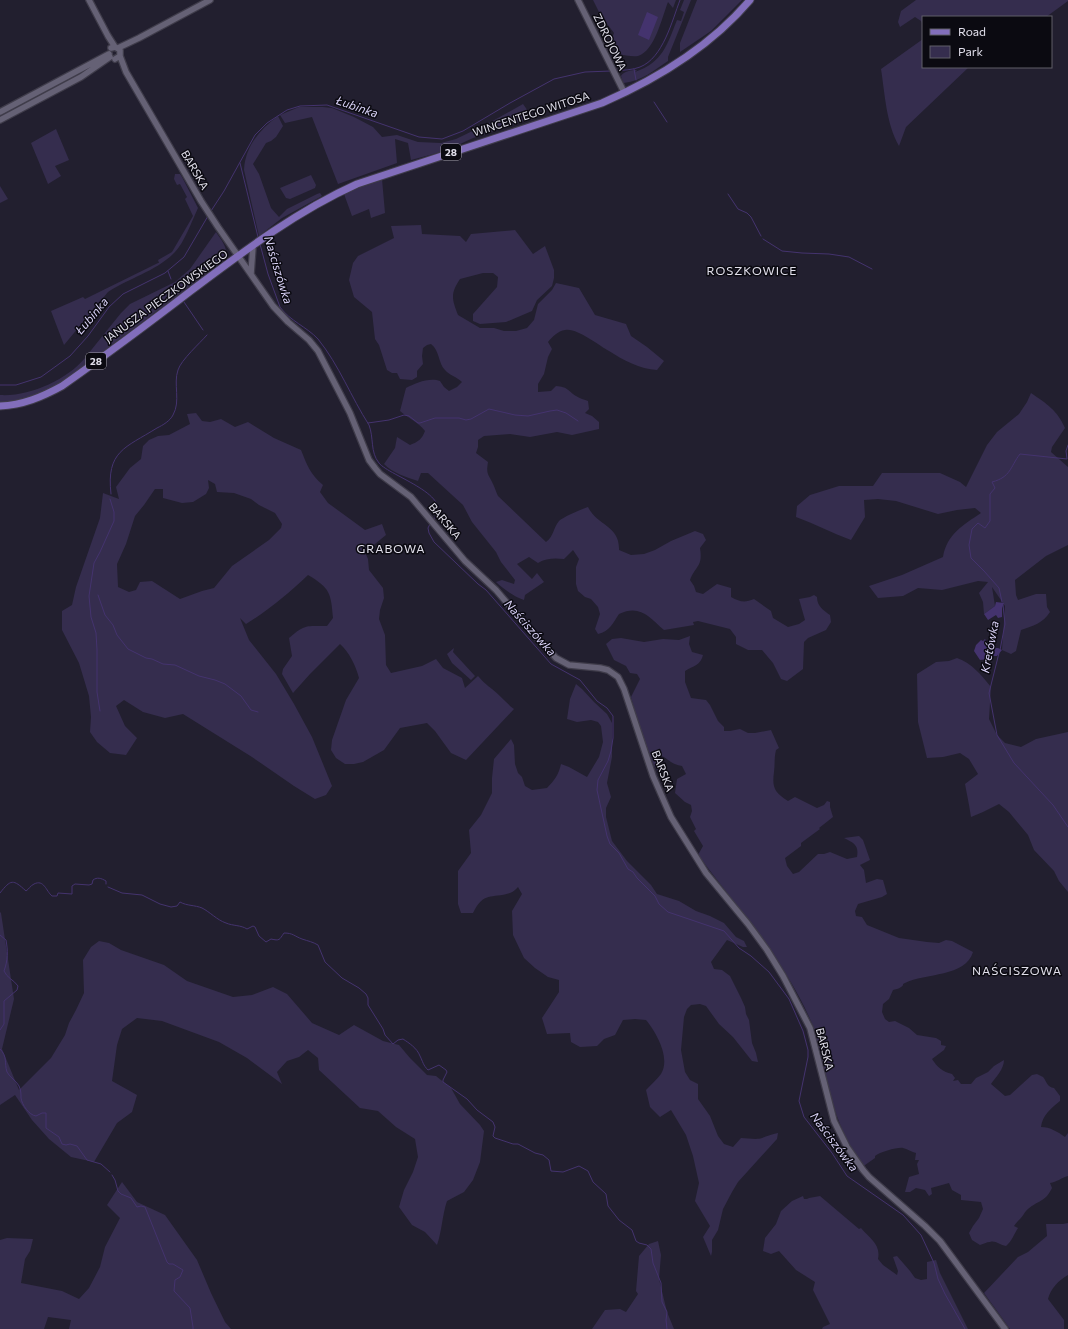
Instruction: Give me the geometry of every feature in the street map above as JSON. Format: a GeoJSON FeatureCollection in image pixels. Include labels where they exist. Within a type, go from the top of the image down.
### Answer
{"type":"FeatureCollection","features":[{"type":"Feature","properties":{"kind":"main road","name":"WINCENTEGO WITOSA"},"geometry":{"type":"LineString","coordinates":[[239,256],[300,214],[357,184],[602,103],[645,82],[703,44],[722,29],[750,0]]}},
{"type":"Feature","properties":{"kind":"main road","name":"JANUSZA PIECZKOWSKIEGO"},"geometry":{"type":"LineString","coordinates":[[0,406],[28,402],[40,398],[62,386],[239,256]]}},
{"type":"Feature","properties":{"kind":"street","name":"BARSKA"},"geometry":{"type":"LineString","coordinates":[[89,0],[126,72],[218,226],[280,313],[309,340],[318,351],[350,412],[369,460],[380,474],[411,497],[470,566],[496,590],[526,626],[556,658],[569,665],[605,669],[615,674],[620,680],[653,776],[671,817],[706,873],[768,950],[784,976],[808,1022],[834,1121],[847,1147],[869,1177],[940,1241],[1005,1329]]}},
{"type":"Feature","properties":{"kind":"street"},"geometry":{"type":"LineString","coordinates":[[0,112],[210,0]]}},
{"type":"Feature","properties":{"kind":"street","name":"ZDROJOWA"},"geometry":{"type":"LineString","coordinates":[[578,0],[624,92]]}},
{"type":"Feature","properties":{"kind":"street"},"geometry":{"type":"LineString","coordinates":[[0,120],[81,77],[115,52]]}},
{"type":"Feature","properties":{"kind":"street"},"geometry":{"type":"LineString","coordinates":[[251,274],[255,245]]}},
{"type":"Feature","properties":{"kind":"green space"},"geometry":{"type":"Polygon","coordinates":[[[593,0],[676,0],[673,8],[668,2],[657,33],[649,48],[638,56],[628,56],[619,54],[611,41],[614,33],[601,16],[593,0]]]}},
{"type":"Feature","properties":{"kind":"green space"},"geometry":{"type":"Polygon","coordinates":[[[684,0],[691,0],[668,57],[668,61],[642,78],[624,83],[621,76],[624,73],[637,70],[635,72],[644,68],[658,58],[663,52],[677,20],[681,21],[684,12],[680,10],[684,0]]]}},
{"type":"Feature","properties":{"kind":"green space"},"geometry":{"type":"Polygon","coordinates":[[[697,0],[742,0],[711,31],[680,52],[680,43],[697,0]]]}},
{"type":"Feature","properties":{"kind":"green space"},"geometry":{"type":"Polygon","coordinates":[[[916,0],[1068,0],[1047,16],[922,16],[922,23],[915,17],[900,27],[898,22],[901,11],[916,0]]]}},
{"type":"Feature","properties":{"kind":"green space"},"geometry":{"type":"Polygon","coordinates":[[[922,40],[922,68],[968,68],[906,127],[899,146],[891,128],[881,69],[922,40]]]}},
{"type":"Feature","properties":{"kind":"green space"},"geometry":{"type":"Polygon","coordinates":[[[523,104],[533,118],[473,138],[445,151],[411,160],[408,143],[395,139],[397,163],[338,184],[312,117],[285,123],[280,115],[299,107],[332,108],[373,127],[382,137],[397,135],[418,142],[441,143],[456,139],[523,104]]]}},
{"type":"Feature","properties":{"kind":"green space"},"geometry":{"type":"Polygon","coordinates":[[[278,116],[283,126],[276,137],[266,143],[253,164],[259,174],[271,208],[279,217],[287,209],[317,194],[320,193],[322,196],[282,218],[259,236],[244,170],[245,162],[250,146],[259,133],[278,116]]]}},
{"type":"Feature","properties":{"kind":"green space"},"geometry":{"type":"Polygon","coordinates":[[[56,129],[69,160],[55,166],[61,176],[48,184],[31,143],[56,129]]]}},
{"type":"Feature","properties":{"kind":"green space"},"geometry":{"type":"Polygon","coordinates":[[[175,174],[180,174],[198,208],[182,243],[168,259],[108,292],[64,345],[51,311],[83,297],[85,299],[159,263],[158,260],[172,252],[193,216],[185,199],[187,197],[180,184],[177,185],[174,179],[175,174]]]}},
{"type":"Feature","properties":{"kind":"green space"},"geometry":{"type":"Polygon","coordinates":[[[311,175],[316,185],[315,188],[290,199],[286,198],[280,188],[311,175]]]}},
{"type":"Feature","properties":{"kind":"green space"},"geometry":{"type":"Polygon","coordinates":[[[382,179],[385,213],[371,218],[369,209],[352,216],[344,194],[360,186],[382,179]]]}},
{"type":"Feature","properties":{"kind":"green space"},"geometry":{"type":"Polygon","coordinates":[[[0,186],[8,199],[0,203],[0,186]]]}},
{"type":"Feature","properties":{"kind":"green space"},"geometry":{"type":"Polygon","coordinates":[[[421,225],[422,234],[460,236],[466,242],[471,234],[515,230],[533,254],[545,246],[554,270],[552,286],[537,300],[532,311],[506,322],[480,324],[473,321],[473,314],[497,287],[498,277],[493,273],[483,273],[460,279],[453,293],[454,305],[458,315],[480,328],[516,331],[527,328],[534,320],[538,304],[552,290],[556,283],[579,288],[595,315],[626,324],[631,336],[664,361],[657,370],[644,368],[620,358],[575,331],[565,330],[555,334],[548,342],[552,349],[548,357],[544,374],[538,384],[538,392],[551,391],[556,386],[560,386],[567,389],[577,397],[588,401],[589,409],[585,413],[592,416],[599,422],[599,429],[572,435],[557,432],[530,437],[510,434],[484,436],[478,440],[476,453],[488,462],[488,474],[498,496],[546,542],[551,537],[561,519],[588,507],[597,518],[616,535],[619,550],[631,555],[644,554],[655,550],[671,541],[695,531],[703,534],[706,540],[700,548],[700,563],[690,580],[696,592],[703,594],[717,584],[731,588],[731,597],[742,601],[754,599],[771,611],[773,618],[788,627],[799,624],[805,620],[799,599],[814,595],[817,597],[821,608],[830,615],[831,622],[826,630],[808,638],[804,642],[803,669],[787,681],[781,679],[773,663],[762,650],[748,650],[736,644],[736,637],[730,629],[698,621],[693,622],[694,625],[664,630],[644,613],[633,610],[619,614],[606,631],[598,634],[595,629],[600,614],[598,607],[591,599],[585,597],[578,591],[576,584],[576,567],[579,559],[573,550],[564,559],[557,558],[544,560],[538,563],[529,557],[517,564],[532,579],[537,573],[544,582],[525,595],[524,600],[517,597],[496,582],[502,580],[514,584],[515,580],[501,562],[496,552],[472,522],[463,505],[428,473],[421,473],[418,481],[396,472],[384,464],[395,448],[397,437],[410,445],[419,440],[425,431],[400,411],[406,388],[423,381],[436,380],[440,381],[449,391],[457,387],[462,382],[445,370],[436,350],[431,344],[423,348],[423,364],[417,371],[417,377],[412,380],[400,379],[397,373],[392,373],[387,370],[379,345],[375,339],[372,312],[354,297],[349,280],[353,263],[358,256],[394,238],[391,226],[421,225]]]}},
{"type":"Feature","properties":{"kind":"green space"},"geometry":{"type":"Polygon","coordinates":[[[216,232],[223,242],[226,250],[223,261],[92,360],[88,354],[121,313],[130,304],[175,282],[190,269],[216,232]]]}},
{"type":"Feature","properties":{"kind":"green space"},"geometry":{"type":"Polygon","coordinates":[[[85,358],[89,364],[47,390],[25,399],[0,402],[0,395],[23,393],[46,386],[58,380],[85,358]]]}},
{"type":"Feature","properties":{"kind":"green space"},"geometry":{"type":"Polygon","coordinates":[[[1031,393],[1047,404],[1059,416],[1065,428],[1052,447],[1051,452],[1068,467],[1068,545],[1046,556],[1015,580],[1016,595],[1018,600],[1036,594],[1046,594],[1047,607],[1050,612],[1041,621],[1021,630],[1016,651],[1011,654],[1002,650],[1005,606],[992,587],[995,606],[984,614],[983,602],[979,593],[988,582],[978,581],[942,590],[918,588],[903,596],[878,598],[869,586],[902,575],[943,557],[948,542],[952,536],[962,526],[981,513],[975,508],[938,514],[896,501],[878,499],[864,500],[865,517],[851,540],[796,517],[797,506],[810,495],[839,486],[873,486],[882,473],[940,473],[960,482],[966,487],[987,445],[997,432],[1019,414],[1031,393]]]}},
{"type":"Feature","properties":{"kind":"green space"},"geometry":{"type":"Polygon","coordinates":[[[196,413],[202,421],[210,422],[221,419],[235,427],[248,422],[274,438],[301,450],[312,473],[323,485],[320,492],[328,503],[365,530],[382,524],[386,535],[365,552],[368,559],[369,570],[383,588],[384,598],[379,619],[385,635],[386,665],[391,673],[422,666],[436,659],[443,668],[462,678],[465,688],[478,676],[514,709],[466,760],[451,753],[435,731],[427,723],[400,728],[384,750],[363,762],[345,764],[336,758],[331,750],[332,740],[346,700],[359,678],[349,655],[340,644],[293,693],[282,674],[283,669],[292,656],[289,638],[299,630],[306,627],[327,626],[333,618],[328,592],[321,584],[308,575],[263,613],[246,624],[240,618],[249,640],[276,674],[312,737],[332,786],[326,795],[315,799],[252,757],[183,714],[165,718],[143,712],[124,700],[116,706],[125,726],[137,738],[126,755],[110,753],[97,742],[90,732],[91,717],[89,696],[79,663],[62,630],[62,611],[72,605],[76,587],[100,518],[103,493],[119,499],[116,487],[130,468],[141,459],[143,446],[149,440],[158,436],[169,435],[190,424],[187,414],[196,413]],[[208,480],[209,488],[206,494],[193,502],[182,503],[163,498],[163,489],[155,489],[135,516],[126,544],[117,564],[118,587],[129,592],[136,590],[140,582],[152,581],[180,599],[214,588],[232,566],[269,540],[281,528],[282,524],[275,513],[251,499],[234,493],[217,492],[215,484],[208,480]]]}},
{"type":"Feature","properties":{"kind":"green space"},"geometry":{"type":"Polygon","coordinates":[[[690,636],[689,644],[692,652],[703,655],[699,663],[685,671],[685,682],[691,698],[706,700],[718,721],[724,727],[724,731],[740,729],[748,733],[755,733],[771,730],[779,748],[776,750],[775,756],[773,777],[774,785],[777,792],[783,798],[788,801],[795,797],[817,808],[824,805],[827,801],[830,802],[833,817],[801,843],[801,846],[785,858],[787,866],[793,874],[799,872],[818,854],[830,852],[847,859],[857,857],[855,845],[851,841],[844,838],[859,836],[863,840],[870,860],[860,865],[864,870],[866,883],[877,879],[883,880],[887,894],[882,897],[858,904],[855,911],[856,916],[862,917],[867,925],[899,938],[939,943],[946,940],[952,941],[973,952],[969,960],[954,970],[913,980],[893,990],[889,999],[883,1004],[882,1012],[885,1019],[889,1022],[895,1021],[909,1028],[917,1035],[936,1038],[941,1041],[941,1045],[946,1046],[944,1050],[932,1059],[940,1069],[952,1074],[955,1078],[953,1081],[958,1080],[961,1084],[971,1084],[976,1078],[988,1072],[1004,1060],[1001,1070],[991,1084],[1005,1096],[1010,1095],[1032,1075],[1037,1074],[1043,1077],[1048,1085],[1054,1088],[1060,1096],[1060,1101],[1050,1109],[1043,1119],[1041,1127],[1051,1129],[1065,1137],[1068,1133],[1068,1176],[1050,1183],[1052,1188],[1047,1196],[1025,1212],[1014,1226],[1018,1228],[1006,1246],[996,1242],[987,1242],[980,1245],[972,1240],[969,1233],[983,1209],[981,1202],[961,1200],[961,1195],[952,1190],[949,1183],[931,1188],[932,1194],[929,1196],[925,1190],[916,1188],[910,1192],[905,1192],[909,1177],[919,1174],[917,1164],[919,1160],[915,1160],[916,1153],[903,1148],[893,1149],[877,1154],[875,1158],[863,1165],[848,1141],[837,1116],[813,1026],[790,980],[761,937],[698,855],[703,846],[694,831],[696,829],[690,817],[692,811],[691,805],[675,793],[677,779],[686,774],[682,766],[672,763],[660,755],[657,764],[658,771],[654,766],[640,730],[631,697],[640,679],[637,674],[630,673],[626,666],[614,660],[606,644],[612,639],[621,638],[644,642],[663,639],[679,640],[690,636]]]}},
{"type":"Feature","properties":{"kind":"green space"},"geometry":{"type":"Polygon","coordinates":[[[454,648],[453,652],[475,676],[471,680],[452,663],[447,654],[454,648]]]}},
{"type":"Feature","properties":{"kind":"green space"},"geometry":{"type":"Polygon","coordinates":[[[957,658],[972,666],[991,687],[989,719],[997,735],[1005,743],[1021,747],[1036,739],[1068,732],[1068,892],[1059,881],[1054,871],[1034,850],[1028,835],[1009,812],[999,804],[971,817],[965,784],[978,774],[969,759],[960,753],[943,757],[927,758],[918,722],[917,674],[936,662],[949,661],[957,658]]]}},
{"type":"Feature","properties":{"kind":"green space"},"geometry":{"type":"Polygon","coordinates":[[[576,684],[607,714],[612,723],[612,757],[607,783],[611,797],[606,808],[606,817],[612,841],[627,861],[651,885],[657,894],[679,901],[696,911],[724,923],[736,937],[744,941],[747,947],[743,947],[727,940],[711,962],[714,969],[722,970],[730,976],[741,998],[749,1020],[752,1043],[758,1062],[752,1061],[733,1037],[719,1024],[706,1006],[700,1004],[691,1005],[687,1009],[684,1017],[681,1050],[685,1072],[690,1080],[698,1084],[698,1099],[710,1116],[718,1136],[724,1144],[733,1147],[741,1138],[760,1139],[778,1133],[777,1139],[738,1182],[732,1192],[723,1209],[718,1230],[712,1240],[711,1256],[703,1237],[710,1226],[695,1201],[699,1183],[693,1156],[686,1135],[671,1110],[660,1117],[650,1107],[646,1090],[661,1074],[664,1068],[664,1060],[658,1038],[650,1025],[646,1020],[623,1020],[615,1035],[604,1039],[597,1046],[580,1047],[571,1042],[570,1033],[547,1034],[542,1018],[559,992],[559,980],[548,977],[524,958],[513,935],[512,911],[522,894],[518,887],[510,893],[488,897],[481,901],[473,913],[461,913],[458,904],[458,871],[471,853],[469,830],[481,815],[492,793],[494,759],[511,739],[514,745],[515,764],[518,773],[522,777],[525,786],[532,790],[547,788],[556,777],[561,764],[587,777],[599,757],[603,742],[601,726],[598,722],[591,720],[577,722],[567,719],[570,699],[576,684]]]}},
{"type":"Feature","properties":{"kind":"green space"},"geometry":{"type":"Polygon","coordinates":[[[0,912],[14,999],[2,1049],[19,1090],[51,1058],[65,1035],[69,1023],[84,993],[83,960],[91,947],[99,941],[109,943],[121,950],[164,965],[187,981],[233,997],[252,995],[273,987],[287,994],[312,1023],[339,1035],[354,1025],[383,1041],[399,1045],[427,1075],[436,1076],[451,1088],[460,1104],[484,1131],[480,1162],[473,1180],[464,1192],[447,1201],[437,1245],[425,1232],[412,1225],[399,1207],[404,1190],[413,1172],[418,1157],[415,1139],[396,1127],[378,1111],[360,1108],[319,1070],[318,1058],[308,1050],[299,1057],[287,1061],[277,1072],[282,1084],[247,1058],[219,1042],[162,1021],[137,1018],[122,1029],[117,1045],[112,1081],[137,1095],[132,1112],[117,1123],[94,1162],[71,1157],[49,1139],[32,1120],[15,1095],[0,1105],[0,912]]]}},
{"type":"Feature","properties":{"kind":"green space"},"geometry":{"type":"Polygon","coordinates":[[[122,1182],[137,1202],[165,1215],[197,1260],[225,1322],[231,1329],[69,1329],[71,1320],[48,1317],[44,1329],[0,1329],[0,1240],[7,1238],[33,1239],[30,1251],[25,1259],[21,1283],[62,1291],[79,1299],[89,1288],[100,1267],[105,1247],[120,1218],[107,1205],[122,1182]]]}},
{"type":"Feature","properties":{"kind":"green space"},"geometry":{"type":"Polygon","coordinates":[[[803,1196],[804,1199],[807,1199],[820,1196],[859,1229],[861,1228],[878,1249],[878,1259],[883,1265],[897,1275],[898,1271],[893,1257],[897,1256],[915,1278],[921,1280],[927,1279],[927,1262],[936,1260],[940,1273],[968,1329],[822,1329],[830,1324],[813,1290],[815,1282],[796,1270],[779,1251],[771,1254],[763,1251],[765,1238],[776,1224],[781,1211],[792,1201],[803,1196]]]}},
{"type":"Feature","properties":{"kind":"green space"},"geometry":{"type":"Polygon","coordinates":[[[1068,1223],[1068,1275],[1055,1285],[1048,1299],[1064,1320],[1064,1329],[1010,1329],[984,1293],[1018,1257],[1028,1252],[1047,1236],[1046,1224],[1068,1223]]]}},
{"type":"Feature","properties":{"kind":"green space"},"geometry":{"type":"Polygon","coordinates":[[[658,1241],[661,1255],[659,1279],[667,1312],[674,1329],[592,1329],[605,1310],[620,1309],[626,1312],[638,1294],[636,1291],[639,1256],[649,1244],[658,1241]]]}},
{"type":"Feature","properties":{"kind":"water"},"geometry":{"type":"Polygon","coordinates":[[[647,12],[658,17],[649,40],[638,35],[647,12]]]}},
{"type":"Feature","properties":{"kind":"water"},"geometry":{"type":"Polygon","coordinates":[[[996,602],[1004,603],[1002,608],[1002,617],[998,618],[996,615],[988,620],[984,614],[995,606],[996,602]]]}},
{"type":"Feature","properties":{"kind":"water"},"geometry":{"type":"Polygon","coordinates":[[[985,639],[989,645],[995,645],[996,648],[1002,650],[997,656],[992,654],[989,659],[980,660],[974,651],[976,645],[981,640],[983,641],[985,639]]]}},
{"type":"Feature","properties":{"kind":"waterway","name":"Łubinka"},"geometry":{"type":"LineString","coordinates":[[616,71],[640,67],[655,56],[666,38],[680,0]]}},
{"type":"Feature","properties":{"kind":"waterway"},"geometry":{"type":"LineString","coordinates":[[634,69],[636,80]]}},
{"type":"Feature","properties":{"kind":"waterway","name":"Łubinka"},"geometry":{"type":"LineString","coordinates":[[211,211],[224,191],[255,135],[267,123],[287,110],[300,106],[327,105],[419,137],[442,139],[463,131],[554,79],[585,72],[611,71]]}},
{"type":"Feature","properties":{"kind":"waterway"},"geometry":{"type":"LineString","coordinates":[[654,102],[667,122]]}},
{"type":"Feature","properties":{"kind":"waterway","name":"Naściszówka"},"geometry":{"type":"LineString","coordinates":[[240,163],[258,237]]}},
{"type":"Feature","properties":{"kind":"waterway"},"geometry":{"type":"LineString","coordinates":[[728,194],[738,209],[747,213],[751,217],[761,236]]}},
{"type":"Feature","properties":{"kind":"waterway","name":"Łubinka"},"geometry":{"type":"LineString","coordinates":[[0,385],[16,385],[41,377],[70,356],[88,336],[109,307],[123,294],[165,273],[184,257],[208,216]]}},
{"type":"Feature","properties":{"kind":"waterway"},"geometry":{"type":"LineString","coordinates":[[763,239],[782,251],[829,254],[849,257],[872,269]]}},
{"type":"Feature","properties":{"kind":"waterway","name":"Naściszówka"},"geometry":{"type":"LineString","coordinates":[[260,244],[268,274],[280,307],[284,312],[318,339],[339,370],[369,425],[374,454],[379,463],[385,468],[419,487],[430,495],[437,503],[438,511],[433,520]]}},
{"type":"Feature","properties":{"kind":"waterway"},"geometry":{"type":"LineString","coordinates":[[168,271],[171,279]]}},
{"type":"Feature","properties":{"kind":"waterway"},"geometry":{"type":"LineString","coordinates":[[172,285],[175,291]]}},
{"type":"Feature","properties":{"kind":"waterway"},"geometry":{"type":"LineString","coordinates":[[184,302],[203,330]]}},
{"type":"Feature","properties":{"kind":"waterway"},"geometry":{"type":"LineString","coordinates":[[111,494],[110,480],[115,459],[127,446],[164,424],[172,417],[177,398],[176,381],[178,370],[187,357],[207,335]]}},
{"type":"Feature","properties":{"kind":"waterway"},"geometry":{"type":"LineString","coordinates":[[368,423],[389,420],[404,415],[409,416],[418,423],[435,418],[459,418],[466,420],[471,419],[489,409],[515,415],[528,416],[557,410],[566,413],[578,421]]}},
{"type":"Feature","properties":{"kind":"waterway","name":"Kretówka"},"geometry":{"type":"LineString","coordinates":[[1002,602],[999,588],[971,558],[969,545],[972,529],[978,523],[985,528],[990,521],[990,494],[995,488],[992,482],[1007,474],[1020,454],[1067,459],[1066,451],[1068,445]]}},
{"type":"Feature","properties":{"kind":"waterway"},"geometry":{"type":"LineString","coordinates":[[100,711],[97,692],[96,633],[91,617],[89,596],[94,563],[114,521],[114,512],[110,499]]}},
{"type":"Feature","properties":{"kind":"waterway","name":"Naściszówka"},"geometry":{"type":"LineString","coordinates":[[430,524],[428,528],[429,533],[434,542],[486,590],[551,664],[580,680],[597,701],[607,708],[613,716],[613,738],[611,751],[608,761],[598,780],[597,790],[610,844],[619,853],[628,869],[633,872],[655,896],[659,904],[668,912],[724,931],[739,948],[751,956],[769,972],[789,999],[803,1031],[808,1050],[808,1057],[799,1101],[804,1117],[832,1153],[847,1176],[903,1215],[921,1235],[934,1263],[938,1279],[945,1294],[965,1329]]}},
{"type":"Feature","properties":{"kind":"waterway"},"geometry":{"type":"LineString","coordinates":[[98,595],[105,615],[113,625],[117,635],[128,649],[146,658],[163,664],[175,665],[199,676],[225,684],[241,696],[251,710],[258,712]]}},
{"type":"Feature","properties":{"kind":"waterway","name":"Kretówka"},"geometry":{"type":"LineString","coordinates":[[1000,650],[1005,624],[1003,605]]}},
{"type":"Feature","properties":{"kind":"waterway","name":"Kretówka"},"geometry":{"type":"LineString","coordinates":[[999,653],[989,693],[997,735],[1014,763],[1053,805],[1068,827]]}},
{"type":"Feature","properties":{"kind":"waterway"},"geometry":{"type":"LineString","coordinates":[[0,893],[12,882],[18,884],[26,891],[34,884],[43,884],[52,896],[57,896],[58,893],[72,894],[72,886],[75,884],[89,885],[92,884],[93,880],[96,878],[106,881],[106,884]]}},
{"type":"Feature","properties":{"kind":"waterway"},"geometry":{"type":"LineString","coordinates":[[108,887],[122,893],[142,895],[160,904],[171,907],[177,906],[180,902],[199,907],[231,925],[247,929],[253,926],[255,927],[259,936],[266,942],[271,939],[279,939],[284,933],[287,933],[318,945],[325,962],[342,978],[366,994],[368,998],[368,1005],[383,1029],[385,1035],[393,1044],[398,1040],[403,1039],[413,1046],[419,1053],[428,1070],[439,1065],[446,1070],[447,1072],[443,1082],[467,1099],[477,1110],[493,1122],[495,1127],[493,1136],[495,1138],[513,1144],[518,1144],[535,1153],[543,1155],[549,1160],[551,1171],[563,1172],[579,1166],[588,1171],[593,1182],[606,1194],[608,1206],[619,1220],[632,1230],[636,1241],[647,1245],[651,1249],[653,1263],[661,1283],[662,1302],[667,1312],[667,1329]]}},
{"type":"Feature","properties":{"kind":"waterway"},"geometry":{"type":"LineString","coordinates":[[0,935],[6,940],[7,948],[7,959],[4,971],[18,986],[17,990],[4,1001],[4,1024],[0,1030]]}},
{"type":"Feature","properties":{"kind":"waterway"},"geometry":{"type":"LineString","coordinates":[[0,1049],[5,1057],[7,1072],[19,1086],[24,1107],[28,1112],[36,1116],[46,1113],[46,1128],[59,1137],[62,1144],[77,1146],[87,1160],[101,1164],[110,1172]]}},
{"type":"Feature","properties":{"kind":"waterway"},"geometry":{"type":"LineString","coordinates":[[112,1175],[118,1191],[121,1194],[131,1198],[137,1207],[145,1207],[167,1262],[183,1270],[180,1277],[175,1280],[174,1291],[190,1308],[193,1329]]}},
{"type":"Feature","properties":{"kind":"district","name":"ROSZKOWICE"},"geometry":{"type":"Point","coordinates":[752,271]}},
{"type":"Feature","properties":{"kind":"district","name":"GRABOWA"},"geometry":{"type":"Point","coordinates":[391,549]}},
{"type":"Feature","properties":{"kind":"district","name":"NAŚCISZOWA"},"geometry":{"type":"Point","coordinates":[1017,971]}}]}
